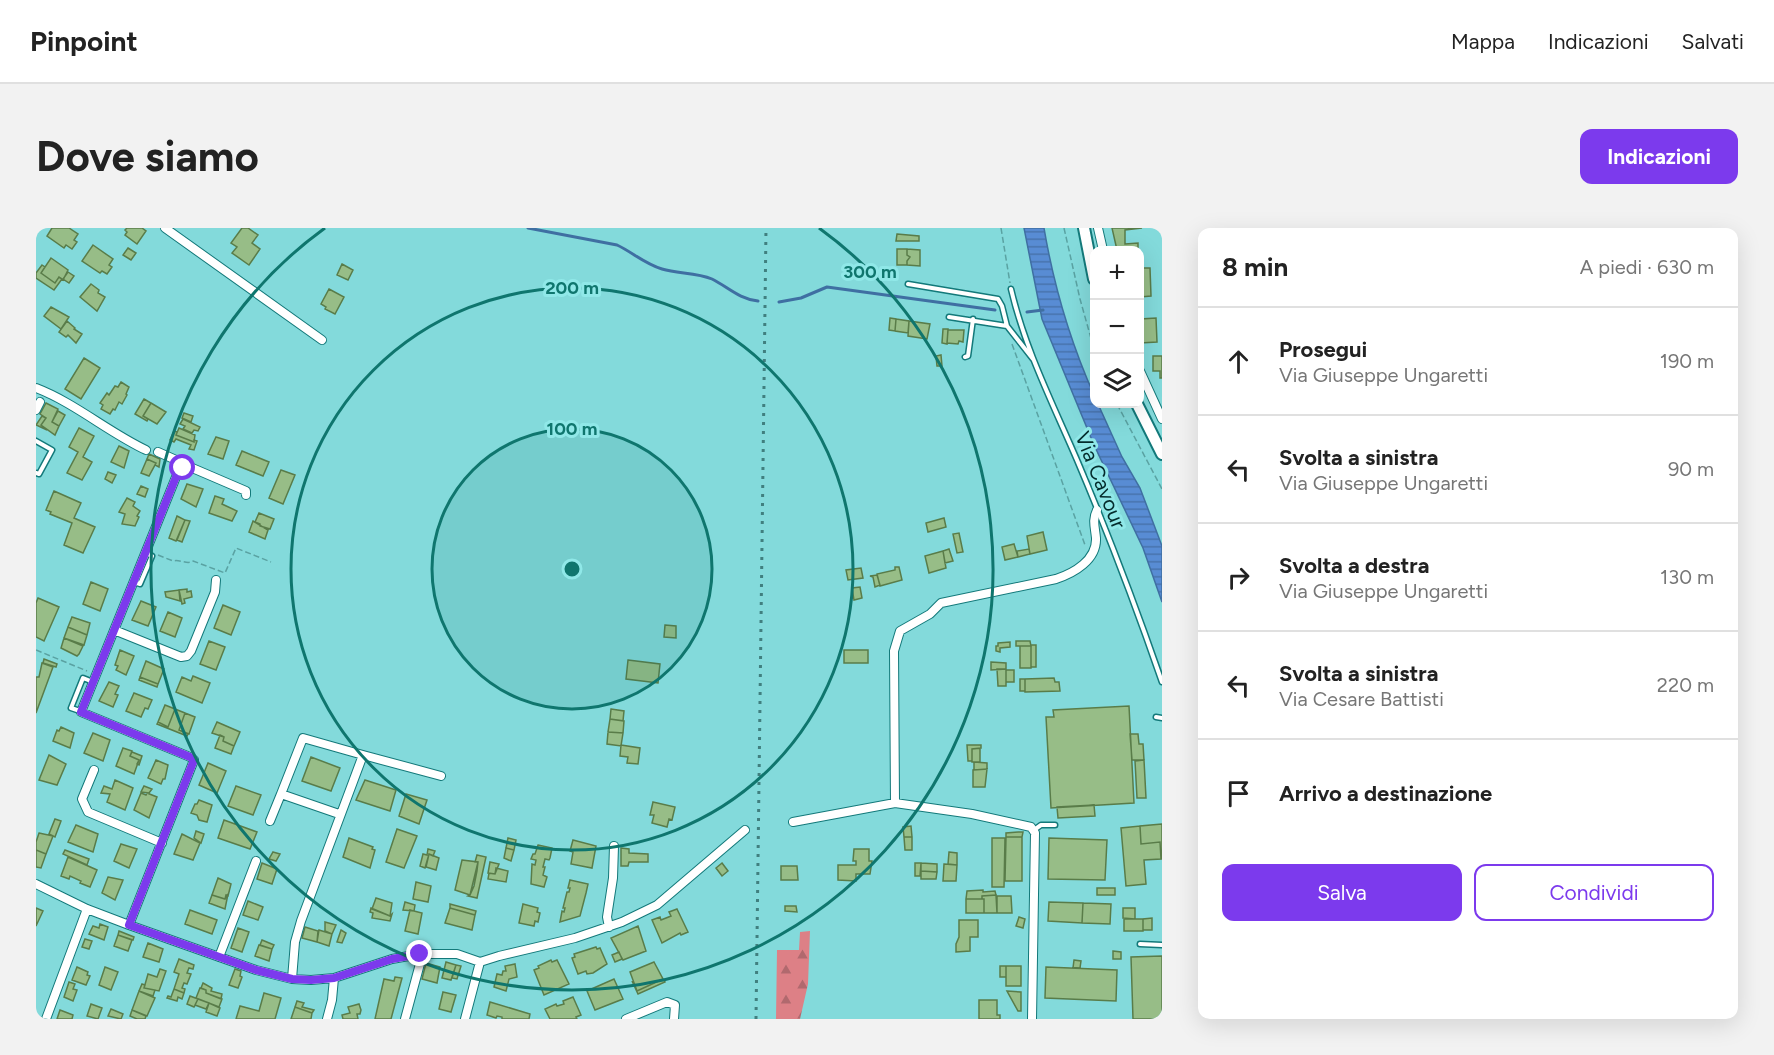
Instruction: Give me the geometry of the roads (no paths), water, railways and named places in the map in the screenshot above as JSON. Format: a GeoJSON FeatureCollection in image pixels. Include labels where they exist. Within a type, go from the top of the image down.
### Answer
{"type":"FeatureCollection","features":[{"type":"Feature","properties":{"kind":"main road"},"geometry":{"type":"LineString","coordinates":[[1084,228],[1090,256]]}},
{"type":"Feature","properties":{"kind":"main road"},"geometry":{"type":"LineString","coordinates":[[1139,408],[1162,454]]}},
{"type":"Feature","properties":{"kind":"street"},"geometry":{"type":"LineString","coordinates":[[165,228],[322,340]]}},
{"type":"Feature","properties":{"kind":"street"},"geometry":{"type":"LineString","coordinates":[[1098,228],[1101,246]]}},
{"type":"Feature","properties":{"kind":"street"},"geometry":{"type":"LineString","coordinates":[[1144,379],[1159,407],[1162,419]]}},
{"type":"Feature","properties":{"kind":"street"},"geometry":{"type":"LineString","coordinates":[[36,388],[51,393],[124,440],[146,450]]}},
{"type":"Feature","properties":{"kind":"street"},"geometry":{"type":"LineString","coordinates":[[36,410],[40,402]]}},
{"type":"Feature","properties":{"kind":"street"},"geometry":{"type":"LineString","coordinates":[[158,452],[176,460],[183,468]]}},
{"type":"Feature","properties":{"kind":"street"},"geometry":{"type":"LineString","coordinates":[[129,925],[194,760],[81,712],[178,472],[190,467],[246,490],[246,495]]}},
{"type":"Feature","properties":{"kind":"street"},"geometry":{"type":"LineString","coordinates":[[895,803],[894,651],[900,631],[930,614],[941,603],[1056,579],[1073,573],[1092,554],[1095,546],[1093,522],[1097,510]]}},
{"type":"Feature","properties":{"kind":"street"},"geometry":{"type":"LineString","coordinates":[[114,630],[181,657],[187,656],[215,592],[216,580]]}},
{"type":"Feature","properties":{"kind":"street"},"geometry":{"type":"LineString","coordinates":[[270,821],[303,738],[441,776]]}},
{"type":"Feature","properties":{"kind":"street"},"geometry":{"type":"LineString","coordinates":[[292,979],[295,942],[301,921],[339,814],[363,755]]}},
{"type":"Feature","properties":{"kind":"street"},"geometry":{"type":"LineString","coordinates":[[94,770],[82,799],[88,812],[162,843]]}},
{"type":"Feature","properties":{"kind":"street"},"geometry":{"type":"LineString","coordinates":[[281,794],[339,814]]}},
{"type":"Feature","properties":{"kind":"street"},"geometry":{"type":"LineString","coordinates":[[793,822],[895,803],[972,814],[1031,827],[1034,830],[1032,1019]]}},
{"type":"Feature","properties":{"kind":"street"},"geometry":{"type":"LineString","coordinates":[[36,884],[87,909],[219,957],[274,975],[311,980],[334,978],[392,959],[420,954],[457,954],[480,962],[609,927],[657,905],[745,830]]}},
{"type":"Feature","properties":{"kind":"street"},"geometry":{"type":"LineString","coordinates":[[609,927],[607,917],[613,878],[614,846]]}},
{"type":"Feature","properties":{"kind":"street"},"geometry":{"type":"LineString","coordinates":[[219,957],[256,861]]}},
{"type":"Feature","properties":{"kind":"street"},"geometry":{"type":"LineString","coordinates":[[46,1019],[87,909]]}},
{"type":"Feature","properties":{"kind":"street"},"geometry":{"type":"LineString","coordinates":[[405,1019],[421,960],[420,954]]}},
{"type":"Feature","properties":{"kind":"street"},"geometry":{"type":"LineString","coordinates":[[465,1019],[480,962]]}},
{"type":"Feature","properties":{"kind":"street"},"geometry":{"type":"LineString","coordinates":[[327,1019],[334,978]]}},
{"type":"Feature","properties":{"kind":"street"},"geometry":{"type":"LineString","coordinates":[[626,1019],[667,1002],[675,1005],[674,1019]]}},
{"type":"Feature","properties":{"kind":"lane"},"geometry":{"type":"LineString","coordinates":[[908,284],[998,299],[1007,326],[1035,362]]}},
{"type":"Feature","properties":{"kind":"lane","name":"Via Cavour"},"geometry":{"type":"LineString","coordinates":[[1011,289],[1035,362],[1123,574],[1162,682]]}},
{"type":"Feature","properties":{"kind":"lane"},"geometry":{"type":"LineString","coordinates":[[950,316],[1007,326]]}},
{"type":"Feature","properties":{"kind":"lane"},"geometry":{"type":"LineString","coordinates":[[965,357],[968,357],[970,348],[973,319]]}},
{"type":"Feature","properties":{"kind":"lane"},"geometry":{"type":"LineString","coordinates":[[36,441],[52,450],[39,474],[36,473]]}},
{"type":"Feature","properties":{"kind":"lane"},"geometry":{"type":"LineString","coordinates":[[1156,717],[1162,718]]}},
{"type":"Feature","properties":{"kind":"lane"},"geometry":{"type":"LineString","coordinates":[[1034,830],[1041,825],[1055,825]]}},
{"type":"Feature","properties":{"kind":"lane"},"geometry":{"type":"LineString","coordinates":[[1140,944],[1162,945]]}},
{"type":"Feature","properties":{"kind":"water"},"geometry":{"type":"Polygon","coordinates":[[[1024,228],[1044,228],[1064,313],[1090,385],[1090,408],[1100,408],[1122,457],[1140,488],[1162,546],[1162,602],[1143,548],[1094,445],[1042,319],[1024,228]]]}},
{"type":"Feature","properties":{"kind":"waterway"},"geometry":{"type":"LineString","coordinates":[[528,228],[617,245],[656,267],[706,277],[739,295],[758,301]]}},
{"type":"Feature","properties":{"kind":"waterway"},"geometry":{"type":"LineString","coordinates":[[779,302],[801,298],[827,287],[995,310]]}},
{"type":"Feature","properties":{"kind":"waterway"},"geometry":{"type":"LineString","coordinates":[[1027,312],[1043,310]]}},
{"type":"Feature","properties":{"kind":"railway"},"geometry":{"type":"LineString","coordinates":[[756,1019],[766,228]]}}]}
